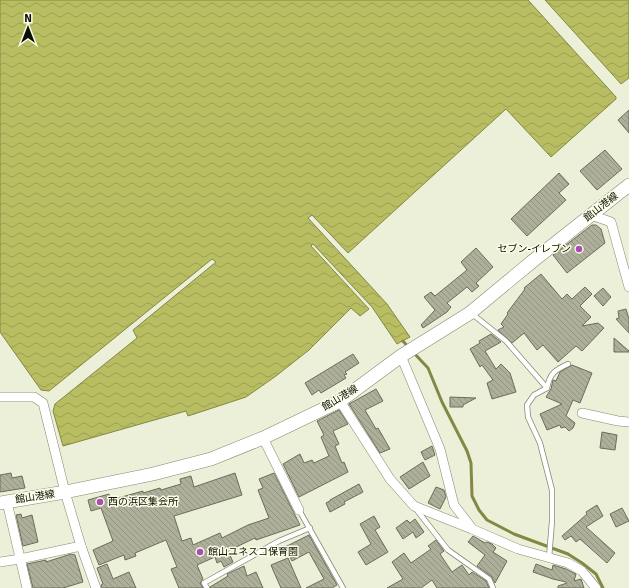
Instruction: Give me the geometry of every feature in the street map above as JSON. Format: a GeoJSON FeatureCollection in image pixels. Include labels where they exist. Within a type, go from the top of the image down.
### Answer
{"type":"FeatureCollection","features":[{"type":"Feature","properties":{"kind":"main road","name":"館山港線"},"geometry":{"type":"LineString","coordinates":[[3,502],[65,492],[153,474],[211,459],[263,438],[340,401],[402,355],[470,312],[629,185]]}},
{"type":"Feature","properties":{"kind":"street"},"geometry":{"type":"LineString","coordinates":[[591,215],[611,222],[629,287]]}},
{"type":"Feature","properties":{"kind":"street"},"geometry":{"type":"LineString","coordinates":[[402,355],[440,449],[454,505],[472,529]]}},
{"type":"Feature","properties":{"kind":"street"},"geometry":{"type":"LineString","coordinates":[[0,397],[34,397],[43,403],[65,492],[81,546],[96,588]]}},
{"type":"Feature","properties":{"kind":"street"},"geometry":{"type":"LineString","coordinates":[[340,401],[390,479],[414,506],[518,549],[568,562],[582,571],[596,588]]}},
{"type":"Feature","properties":{"kind":"street"},"geometry":{"type":"LineString","coordinates":[[582,413],[629,422]]}},
{"type":"Feature","properties":{"kind":"street"},"geometry":{"type":"LineString","coordinates":[[263,438],[299,510]]}},
{"type":"Feature","properties":{"kind":"street"},"geometry":{"type":"LineString","coordinates":[[3,502],[27,588]]}},
{"type":"Feature","properties":{"kind":"street"},"geometry":{"type":"LineString","coordinates":[[0,562],[81,546]]}},
{"type":"Feature","properties":{"kind":"lane"},"geometry":{"type":"LineString","coordinates":[[470,312],[506,341],[547,388]]}},
{"type":"Feature","properties":{"kind":"lane"},"geometry":{"type":"LineString","coordinates":[[547,388],[549,377],[559,368],[568,364]]}},
{"type":"Feature","properties":{"kind":"lane"},"geometry":{"type":"LineString","coordinates":[[547,388],[534,395],[527,405],[528,417],[533,432],[540,443],[552,490],[549,556]]}},
{"type":"Feature","properties":{"kind":"lane"},"geometry":{"type":"LineString","coordinates":[[414,506],[448,550],[489,579],[493,588]]}},
{"type":"Feature","properties":{"kind":"lane"},"geometry":{"type":"LineString","coordinates":[[299,510],[343,588]]}},
{"type":"Feature","properties":{"kind":"lane"},"geometry":{"type":"LineString","coordinates":[[207,588],[204,583],[279,541],[310,528]]}},
{"type":"Feature","properties":{"kind":"water"},"geometry":{"type":"Polygon","coordinates":[[[0,0],[528,0],[616,97],[616,99],[551,157],[506,109],[348,253],[312,215],[308,218],[387,304],[410,337],[397,344],[372,307],[313,244],[311,246],[369,309],[360,316],[351,308],[309,350],[246,397],[188,416],[186,411],[63,446],[53,411],[55,404],[137,338],[133,330],[216,262],[212,259],[49,391],[41,390],[0,332],[0,0]]]}},
{"type":"Feature","properties":{"kind":"water"},"geometry":{"type":"Polygon","coordinates":[[[545,0],[629,0],[629,78],[621,84],[545,0]]]}},
{"type":"Feature","properties":{"kind":"building"},"geometry":{"type":"Polygon","coordinates":[[[629,110],[629,133],[618,120],[629,110]]]}},
{"type":"Feature","properties":{"kind":"building"},"geometry":{"type":"Polygon","coordinates":[[[605,150],[622,169],[597,190],[580,171],[605,150]]]}},
{"type":"Feature","properties":{"kind":"building"},"geometry":{"type":"Polygon","coordinates":[[[559,173],[569,184],[559,193],[566,200],[527,236],[511,219],[559,173]]]}},
{"type":"Feature","properties":{"kind":"building","name":"セブン-イレブン"},"geometry":{"type":"Polygon","coordinates":[[[592,225],[596,225],[601,229],[605,243],[567,273],[553,255],[592,225]]]}},
{"type":"Feature","properties":{"kind":"building"},"geometry":{"type":"Polygon","coordinates":[[[476,248],[493,267],[476,283],[479,286],[472,292],[467,287],[447,303],[451,307],[447,312],[423,328],[421,325],[435,310],[424,297],[431,292],[435,296],[467,270],[461,262],[476,248]]]}},
{"type":"Feature","properties":{"kind":"building"},"geometry":{"type":"Polygon","coordinates":[[[541,274],[562,299],[567,294],[572,299],[585,287],[592,294],[580,306],[591,317],[582,326],[598,323],[604,328],[582,351],[576,346],[558,362],[543,345],[537,350],[524,333],[512,343],[498,330],[504,327],[501,324],[508,314],[507,313],[525,289],[524,288],[541,274]]]}},
{"type":"Feature","properties":{"kind":"building"},"geometry":{"type":"Polygon","coordinates":[[[603,288],[611,297],[603,306],[594,296],[603,288]]]}},
{"type":"Feature","properties":{"kind":"building"},"geometry":{"type":"Polygon","coordinates":[[[626,309],[629,319],[629,333],[616,319],[619,318],[618,311],[626,309]]]}},
{"type":"Feature","properties":{"kind":"building"},"geometry":{"type":"Polygon","coordinates":[[[491,334],[501,342],[485,351],[496,369],[501,364],[510,373],[516,392],[492,399],[487,383],[493,380],[482,365],[480,367],[470,349],[480,343],[479,341],[491,334]]]}},
{"type":"Feature","properties":{"kind":"building"},"geometry":{"type":"Polygon","coordinates":[[[614,338],[629,351],[629,352],[614,352],[614,338]]]}},
{"type":"Feature","properties":{"kind":"building"},"geometry":{"type":"Polygon","coordinates":[[[353,354],[359,363],[345,372],[347,374],[344,375],[346,378],[321,393],[319,390],[312,395],[305,383],[353,354]]]}},
{"type":"Feature","properties":{"kind":"building"},"geometry":{"type":"Polygon","coordinates":[[[572,365],[592,373],[580,403],[573,400],[566,416],[575,423],[573,428],[569,431],[565,427],[561,428],[560,425],[547,430],[540,414],[562,404],[546,397],[551,389],[553,380],[556,381],[560,372],[572,365]]]}},
{"type":"Feature","properties":{"kind":"building"},"geometry":{"type":"Polygon","coordinates":[[[376,389],[383,401],[365,410],[376,429],[378,428],[390,449],[380,453],[349,404],[376,389]]]}},
{"type":"Feature","properties":{"kind":"building"},"geometry":{"type":"Polygon","coordinates":[[[450,397],[476,398],[463,405],[463,407],[450,407],[450,397]]]}},
{"type":"Feature","properties":{"kind":"building"},"geometry":{"type":"Polygon","coordinates":[[[339,410],[348,424],[333,431],[339,444],[335,446],[342,463],[344,462],[348,472],[299,497],[283,464],[300,454],[304,463],[312,460],[314,463],[329,456],[321,437],[324,435],[317,421],[339,410]]]}},
{"type":"Feature","properties":{"kind":"building"},"geometry":{"type":"Polygon","coordinates":[[[602,432],[617,435],[615,450],[600,448],[602,432]]]}},
{"type":"Feature","properties":{"kind":"building"},"geometry":{"type":"Polygon","coordinates":[[[432,446],[435,455],[425,460],[421,452],[432,446]]]}},
{"type":"Feature","properties":{"kind":"building"},"geometry":{"type":"Polygon","coordinates":[[[423,462],[430,476],[409,489],[400,477],[423,462]]]}},
{"type":"Feature","properties":{"kind":"building"},"geometry":{"type":"Polygon","coordinates":[[[11,473],[12,478],[22,476],[25,488],[0,492],[0,475],[11,473]]]}},
{"type":"Feature","properties":{"kind":"building"},"geometry":{"type":"Polygon","coordinates":[[[235,473],[242,495],[174,516],[182,541],[191,538],[193,545],[220,533],[222,538],[248,525],[269,518],[258,490],[263,488],[259,479],[274,473],[300,525],[256,540],[255,538],[228,551],[233,562],[224,567],[221,561],[217,563],[215,557],[197,565],[203,579],[200,583],[203,588],[179,588],[171,569],[177,567],[166,540],[135,553],[136,556],[125,560],[124,555],[99,565],[93,550],[113,541],[101,508],[91,511],[88,500],[109,494],[111,500],[143,491],[143,493],[160,488],[161,490],[181,484],[180,479],[191,476],[194,487],[235,473]]]}},
{"type":"Feature","properties":{"kind":"building"},"geometry":{"type":"Polygon","coordinates":[[[359,484],[363,492],[344,502],[345,504],[330,512],[326,503],[359,484]]]}},
{"type":"Feature","properties":{"kind":"building"},"geometry":{"type":"Polygon","coordinates":[[[436,487],[444,490],[446,497],[440,509],[428,503],[436,487]]]}},
{"type":"Feature","properties":{"kind":"building"},"geometry":{"type":"Polygon","coordinates":[[[597,505],[603,516],[586,527],[615,553],[607,563],[580,539],[576,542],[571,536],[565,540],[562,536],[587,514],[586,512],[597,505]]]}},
{"type":"Feature","properties":{"kind":"building"},"geometry":{"type":"Polygon","coordinates":[[[622,508],[629,521],[616,527],[610,514],[622,508]]]}},
{"type":"Feature","properties":{"kind":"building"},"geometry":{"type":"Polygon","coordinates":[[[21,514],[22,518],[32,515],[38,542],[23,546],[16,515],[21,514]]]}},
{"type":"Feature","properties":{"kind":"building"},"geometry":{"type":"Polygon","coordinates":[[[374,516],[380,527],[375,530],[388,552],[366,565],[358,552],[371,544],[360,524],[374,516]]]}},
{"type":"Feature","properties":{"kind":"building"},"geometry":{"type":"Polygon","coordinates":[[[415,519],[424,532],[416,538],[413,532],[403,539],[396,528],[407,520],[410,523],[415,519]]]}},
{"type":"Feature","properties":{"kind":"building"},"geometry":{"type":"Polygon","coordinates":[[[309,535],[337,585],[332,588],[306,588],[324,579],[309,552],[292,561],[285,547],[309,535]]]}},
{"type":"Feature","properties":{"kind":"building"},"geometry":{"type":"Polygon","coordinates":[[[473,536],[485,543],[487,542],[492,544],[496,548],[493,552],[507,561],[495,583],[491,576],[477,566],[485,555],[468,542],[473,536]]]}},
{"type":"Feature","properties":{"kind":"building"},"geometry":{"type":"Polygon","coordinates":[[[436,540],[444,551],[440,554],[452,572],[462,565],[469,575],[472,572],[486,581],[489,588],[437,588],[432,580],[421,588],[387,588],[403,579],[392,562],[404,553],[411,563],[431,549],[428,546],[436,540]]]}},
{"type":"Feature","properties":{"kind":"building"},"geometry":{"type":"Polygon","coordinates":[[[71,554],[75,555],[83,582],[63,588],[33,588],[27,564],[46,560],[46,562],[71,554]]]}},
{"type":"Feature","properties":{"kind":"building"},"geometry":{"type":"Polygon","coordinates":[[[288,558],[301,588],[281,588],[273,570],[271,565],[288,558]]]}},
{"type":"Feature","properties":{"kind":"building"},"geometry":{"type":"Polygon","coordinates":[[[107,564],[113,579],[129,572],[136,588],[102,588],[101,585],[103,584],[97,568],[107,564]]]}},
{"type":"Feature","properties":{"kind":"building"},"geometry":{"type":"Polygon","coordinates":[[[536,564],[552,570],[553,565],[576,574],[574,581],[581,579],[584,588],[558,588],[558,586],[567,583],[533,572],[536,564]]]}},
{"type":"Feature","properties":{"kind":"building"},"geometry":{"type":"Polygon","coordinates":[[[244,566],[247,576],[256,572],[263,588],[210,587],[228,576],[227,574],[244,566]]]}},
{"type":"Feature","properties":{"kind":"waterway"},"geometry":{"type":"LineString","coordinates":[[403,341],[409,348]]}},
{"type":"Feature","properties":{"kind":"waterway"},"geometry":{"type":"LineString","coordinates":[[413,352],[428,368],[442,402],[467,451],[471,463],[472,496],[479,510],[487,520],[514,534],[568,554],[596,574],[603,588]]}},
{"type":"Feature","properties":{"kind":"place","name":"セブン-イレブン"},"geometry":{"type":"Point","coordinates":[579,249]}},
{"type":"Feature","properties":{"kind":"place","name":"西の浜区集会所"},"geometry":{"type":"Point","coordinates":[100,502]}},
{"type":"Feature","properties":{"kind":"place","name":"館山ユネスコ保育園"},"geometry":{"type":"Point","coordinates":[200,552]}}]}
